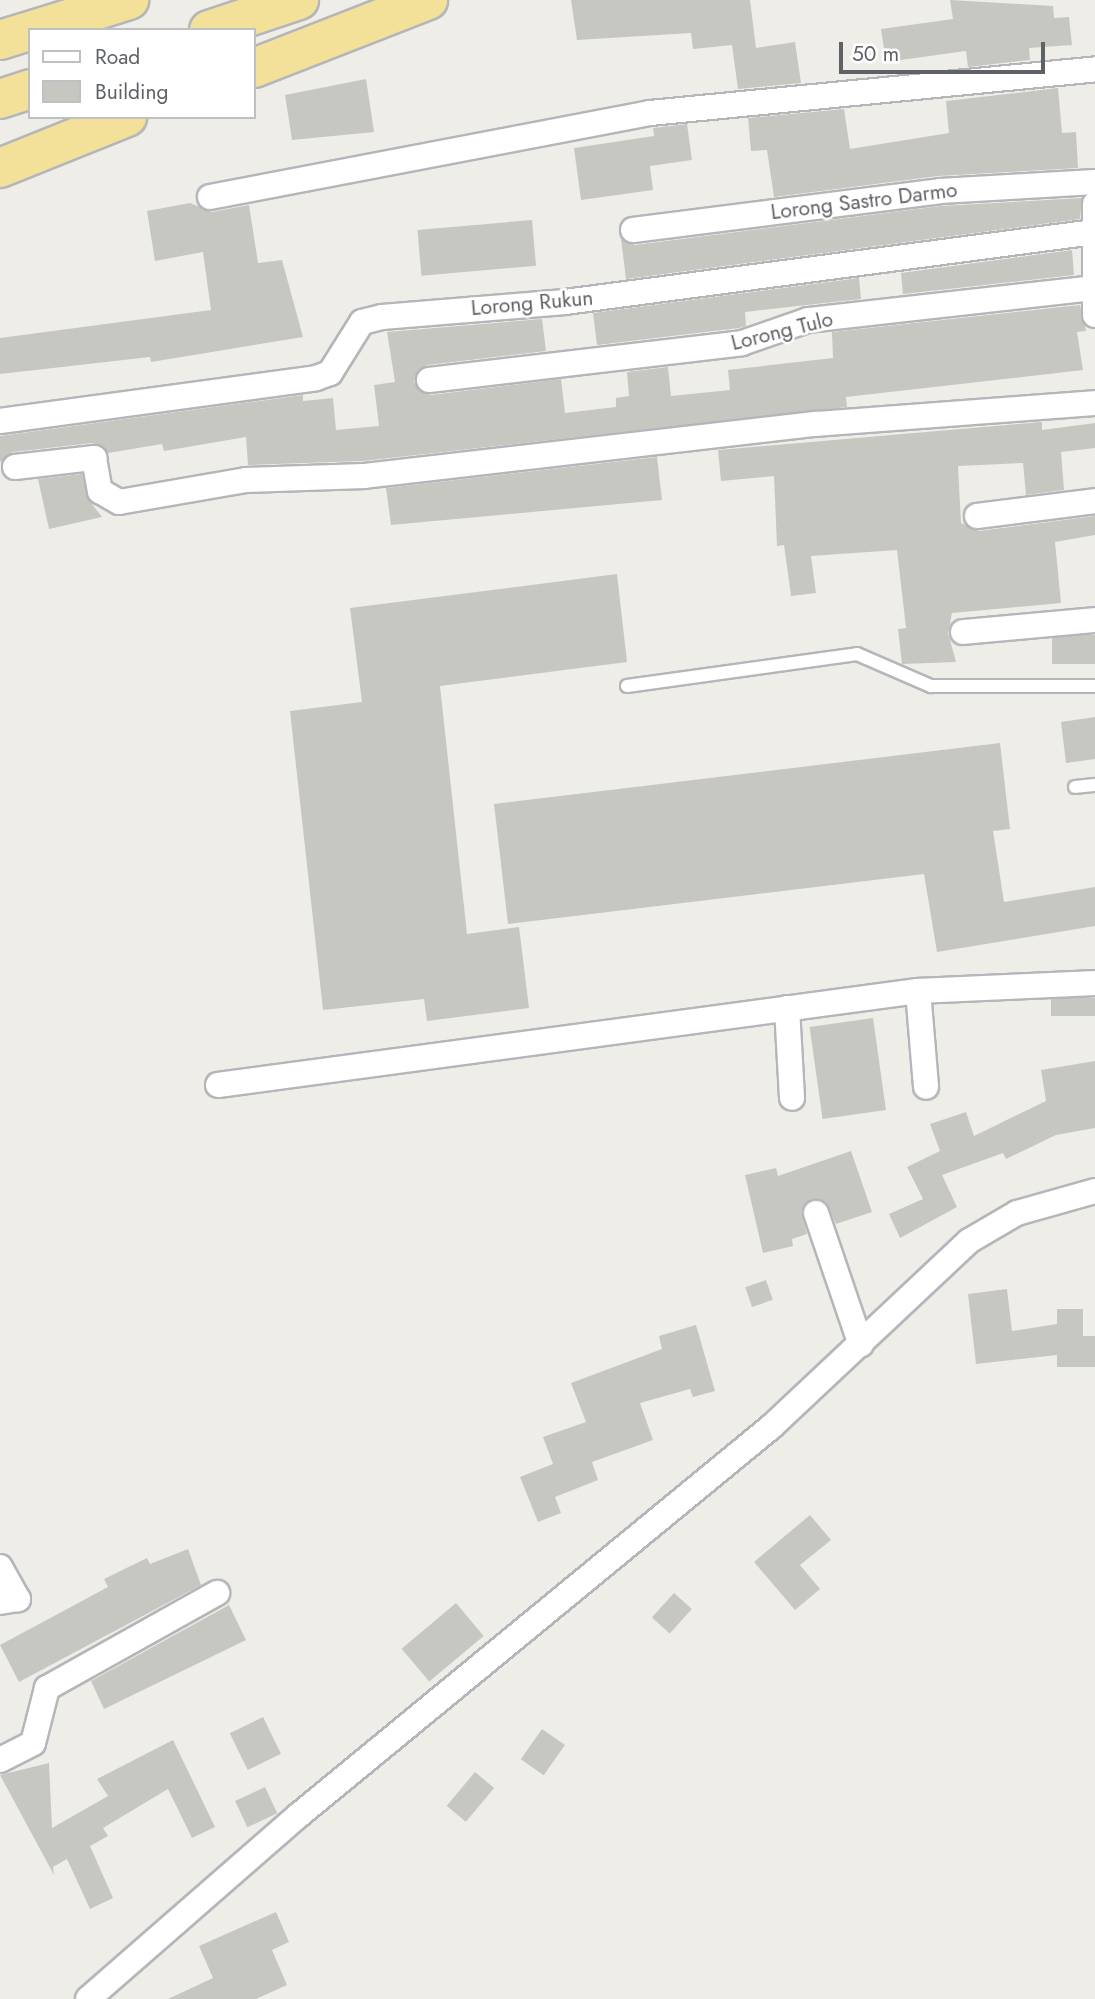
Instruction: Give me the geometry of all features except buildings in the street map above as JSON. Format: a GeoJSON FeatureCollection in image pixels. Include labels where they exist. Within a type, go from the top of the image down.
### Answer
{"type":"FeatureCollection","features":[{"type":"Feature","properties":{"kind":"highway"},"geometry":{"type":"LineString","coordinates":[[38,28],[129,0]]}},
{"type":"Feature","properties":{"kind":"highway"},"geometry":{"type":"LineString","coordinates":[[215,28],[299,0]]}},
{"type":"Feature","properties":{"kind":"highway"},"geometry":{"type":"LineString","coordinates":[[256,67],[428,0]]}},
{"type":"Feature","properties":{"kind":"highway"},"geometry":{"type":"LineString","coordinates":[[0,40],[28,31]]}},
{"type":"Feature","properties":{"kind":"highway"},"geometry":{"type":"LineString","coordinates":[[0,99],[28,90]]}},
{"type":"Feature","properties":{"kind":"highway"},"geometry":{"type":"LineString","coordinates":[[0,168],[122,119]]}},
{"type":"Feature","properties":{"kind":"street"},"geometry":{"type":"LineString","coordinates":[[210,197],[650,113],[1095,69]]}},
{"type":"Feature","properties":{"kind":"street","name":"Lorong Sastro Darmo"},"geometry":{"type":"LineString","coordinates":[[634,230],[940,191],[1095,182]]}},
{"type":"Feature","properties":{"kind":"street"},"geometry":{"type":"LineString","coordinates":[[1095,204],[1095,315]]}},
{"type":"Feature","properties":{"kind":"street","name":"Lorong Rukun"},"geometry":{"type":"LineString","coordinates":[[0,421],[316,378],[330,373],[362,322],[382,317],[565,302],[1094,232]]}},
{"type":"Feature","properties":{"kind":"street","name":"Lorong Tulo"},"geometry":{"type":"LineString","coordinates":[[429,380],[742,343],[808,320],[1094,288]]}},
{"type":"Feature","properties":{"kind":"street"},"geometry":{"type":"LineString","coordinates":[[15,467],[94,458],[100,491],[119,502],[246,480],[364,476],[816,424],[1095,403]]}},
{"type":"Feature","properties":{"kind":"street"},"geometry":{"type":"LineString","coordinates":[[977,516],[1095,502]]}},
{"type":"Feature","properties":{"kind":"street"},"geometry":{"type":"LineString","coordinates":[[963,632],[1095,620]]}},
{"type":"Feature","properties":{"kind":"street"},"geometry":{"type":"LineString","coordinates":[[218,1085],[918,991],[1095,983]]}},
{"type":"Feature","properties":{"kind":"street"},"geometry":{"type":"LineString","coordinates":[[918,991],[926,1087]]}},
{"type":"Feature","properties":{"kind":"street"},"geometry":{"type":"LineString","coordinates":[[787,1008],[792,1098]]}},
{"type":"Feature","properties":{"kind":"street"},"geometry":{"type":"LineString","coordinates":[[88,1999],[299,1815],[564,1603],[861,1345],[969,1241],[1017,1213],[1095,1191]]}},
{"type":"Feature","properties":{"kind":"street"},"geometry":{"type":"LineString","coordinates":[[816,1213],[861,1345]]}},
{"type":"Feature","properties":{"kind":"street"},"geometry":{"type":"LineString","coordinates":[[0,1567],[18,1599],[0,1602]]}},
{"type":"Feature","properties":{"kind":"street"},"geometry":{"type":"LineString","coordinates":[[0,1760],[33,1743],[47,1688],[217,1593]]}},
{"type":"Feature","properties":{"kind":"lane"},"geometry":{"type":"LineString","coordinates":[[627,687],[857,654],[931,686],[1095,686]]}},
{"type":"Feature","properties":{"kind":"lane"},"geometry":{"type":"LineString","coordinates":[[1075,787],[1095,785]]}}]}
